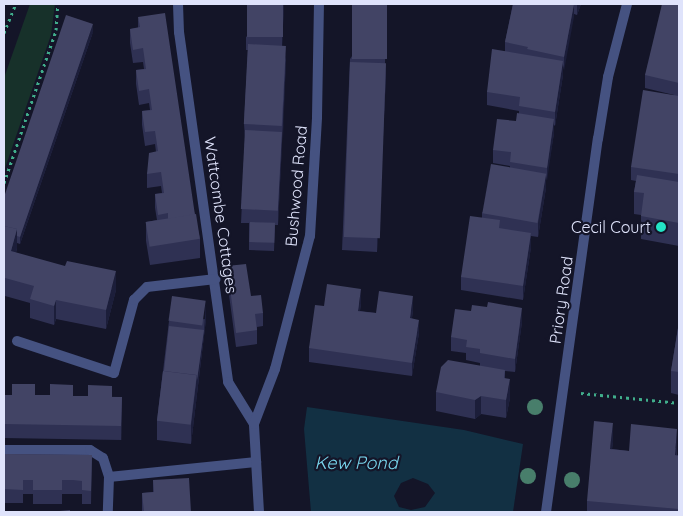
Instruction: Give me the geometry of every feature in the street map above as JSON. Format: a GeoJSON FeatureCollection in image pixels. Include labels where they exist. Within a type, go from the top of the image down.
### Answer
{"type":"FeatureCollection","features":[{"type":"Feature","properties":{"kind":"street","name":"Wattcombe Cottages"},"geometry":{"type":"LineString","coordinates":[[178,4],[179,32],[216,279],[228,382],[254,424]]}},
{"type":"Feature","properties":{"kind":"street","name":"Bushwood Road"},"geometry":{"type":"LineString","coordinates":[[254,424],[275,369],[310,236],[317,117],[319,4]]}},
{"type":"Feature","properties":{"kind":"street","name":"Priory Road"},"geometry":{"type":"LineString","coordinates":[[546,512],[608,77],[627,4]]}},
{"type":"Feature","properties":{"kind":"street"},"geometry":{"type":"LineString","coordinates":[[17,341],[114,372],[134,300],[147,286],[216,279]]}},
{"type":"Feature","properties":{"kind":"street"},"geometry":{"type":"LineString","coordinates":[[254,424],[260,512]]}},
{"type":"Feature","properties":{"kind":"street"},"geometry":{"type":"LineString","coordinates":[[4,450],[90,450],[103,458],[109,476],[108,512]]}},
{"type":"Feature","properties":{"kind":"street"},"geometry":{"type":"LineString","coordinates":[[109,476],[256,462]]}},
{"type":"Feature","properties":{"kind":"path"},"geometry":{"type":"LineString","coordinates":[[4,33],[16,4]]}},
{"type":"Feature","properties":{"kind":"path"},"geometry":{"type":"LineString","coordinates":[[4,183],[56,30],[58,4]]}},
{"type":"Feature","properties":{"kind":"path"},"geometry":{"type":"LineString","coordinates":[[563,391],[679,403]]}},
{"type":"Feature","properties":{"kind":"green space"},"geometry":{"type":"Polygon","coordinates":[[[30,4],[55,4],[51,35],[4,171],[4,78],[30,4]]]}},
{"type":"Feature","properties":{"kind":"water","name":"Kew Pond"},"geometry":{"type":"Polygon","coordinates":[[[307,407],[464,430],[523,444],[513,512],[311,512],[304,429],[307,407]],[[413,478],[401,483],[394,496],[399,507],[411,510],[425,507],[435,493],[428,484],[413,478]]]}},
{"type":"Feature","properties":{"kind":"building"},"geometry":{"type":"Polygon","coordinates":[[[247,4],[283,4],[283,37],[247,37],[247,4]]]}},
{"type":"Feature","properties":{"kind":"building"},"geometry":{"type":"Polygon","coordinates":[[[352,4],[387,4],[387,59],[352,59],[352,4]]]}},
{"type":"Feature","properties":{"kind":"building"},"geometry":{"type":"Polygon","coordinates":[[[513,4],[574,4],[564,57],[505,42],[513,4]]]}},
{"type":"Feature","properties":{"kind":"building"},"geometry":{"type":"Polygon","coordinates":[[[662,4],[679,4],[679,83],[645,75],[662,4]]]}},
{"type":"Feature","properties":{"kind":"building"},"geometry":{"type":"Polygon","coordinates":[[[165,13],[195,215],[168,219],[168,213],[158,215],[155,194],[164,193],[161,172],[147,174],[149,153],[158,151],[155,131],[145,132],[142,111],[152,110],[149,89],[139,91],[136,70],[146,69],[143,48],[133,50],[130,29],[140,27],[138,17],[165,13]]]}},
{"type":"Feature","properties":{"kind":"building"},"geometry":{"type":"Polygon","coordinates":[[[66,15],[93,24],[20,237],[17,236],[17,229],[4,226],[4,197],[66,15]]]}},
{"type":"Feature","properties":{"kind":"building"},"geometry":{"type":"Polygon","coordinates":[[[248,44],[286,46],[282,126],[244,124],[248,44]]]}},
{"type":"Feature","properties":{"kind":"building"},"geometry":{"type":"Polygon","coordinates":[[[492,49],[563,61],[555,112],[519,106],[520,97],[487,92],[492,49]]]}},
{"type":"Feature","properties":{"kind":"building"},"geometry":{"type":"Polygon","coordinates":[[[350,62],[386,63],[380,238],[344,237],[350,62]]]}},
{"type":"Feature","properties":{"kind":"building"},"geometry":{"type":"Polygon","coordinates":[[[643,90],[679,96],[679,174],[631,167],[643,90]]]}},
{"type":"Feature","properties":{"kind":"building"},"geometry":{"type":"Polygon","coordinates":[[[517,113],[554,119],[547,168],[510,162],[511,152],[493,150],[497,119],[516,121],[517,113]]]}},
{"type":"Feature","properties":{"kind":"building"},"geometry":{"type":"Polygon","coordinates":[[[245,130],[282,132],[278,211],[241,209],[245,130]]]}},
{"type":"Feature","properties":{"kind":"building"},"geometry":{"type":"Polygon","coordinates":[[[491,164],[546,174],[537,223],[482,213],[491,164]]]}},
{"type":"Feature","properties":{"kind":"building"},"geometry":{"type":"Polygon","coordinates":[[[637,175],[679,182],[679,223],[641,216],[644,193],[634,192],[637,175]]]}},
{"type":"Feature","properties":{"kind":"building"},"geometry":{"type":"Polygon","coordinates":[[[196,214],[200,239],[150,247],[146,222],[196,214]]]}},
{"type":"Feature","properties":{"kind":"building"},"geometry":{"type":"Polygon","coordinates":[[[470,216],[500,220],[499,228],[531,233],[523,286],[461,277],[470,216]]]}},
{"type":"Feature","properties":{"kind":"building"},"geometry":{"type":"Polygon","coordinates":[[[250,222],[275,223],[274,243],[249,242],[250,222]]]}},
{"type":"Feature","properties":{"kind":"building"},"geometry":{"type":"Polygon","coordinates":[[[4,226],[17,229],[11,251],[65,266],[67,261],[116,271],[106,310],[56,300],[54,306],[30,299],[34,286],[5,278],[4,282],[4,226]]]}},
{"type":"Feature","properties":{"kind":"building"},"geometry":{"type":"Polygon","coordinates":[[[246,264],[251,296],[261,295],[263,313],[255,314],[257,330],[236,333],[227,266],[246,264]]]}},
{"type":"Feature","properties":{"kind":"building"},"geometry":{"type":"Polygon","coordinates":[[[327,284],[361,289],[358,311],[376,313],[379,291],[413,296],[410,318],[419,320],[412,363],[309,348],[315,305],[324,306],[327,284]]]}},
{"type":"Feature","properties":{"kind":"building"},"geometry":{"type":"Polygon","coordinates":[[[172,296],[206,301],[202,325],[169,321],[172,296]]]}},
{"type":"Feature","properties":{"kind":"building"},"geometry":{"type":"Polygon","coordinates":[[[488,302],[522,308],[515,359],[480,353],[480,349],[466,347],[467,340],[451,337],[455,309],[471,311],[472,305],[487,307],[488,302]]]}},
{"type":"Feature","properties":{"kind":"building"},"geometry":{"type":"Polygon","coordinates":[[[679,322],[679,372],[671,371],[679,322]]]}},
{"type":"Feature","properties":{"kind":"building"},"geometry":{"type":"Polygon","coordinates":[[[169,326],[204,330],[197,380],[197,375],[164,371],[169,326]]]}},
{"type":"Feature","properties":{"kind":"building"},"geometry":{"type":"Polygon","coordinates":[[[448,360],[505,370],[504,378],[510,379],[506,400],[481,396],[475,400],[436,392],[441,367],[448,360]]]}},
{"type":"Feature","properties":{"kind":"building"},"geometry":{"type":"Polygon","coordinates":[[[163,371],[197,375],[191,425],[157,421],[163,371]]]}},
{"type":"Feature","properties":{"kind":"building"},"geometry":{"type":"Polygon","coordinates":[[[12,384],[35,384],[35,395],[50,395],[50,384],[73,385],[73,396],[88,396],[88,385],[112,386],[112,397],[122,397],[121,426],[4,424],[4,395],[12,395],[12,384]]]}},
{"type":"Feature","properties":{"kind":"building"},"geometry":{"type":"Polygon","coordinates":[[[594,421],[613,423],[610,449],[629,451],[631,424],[677,429],[675,455],[679,456],[679,509],[587,501],[594,421]]]}},
{"type":"Feature","properties":{"kind":"building"},"geometry":{"type":"Polygon","coordinates":[[[4,454],[92,455],[91,491],[82,490],[82,481],[73,480],[62,480],[62,490],[33,490],[33,480],[23,480],[23,490],[4,489],[4,454]]]}},
{"type":"Feature","properties":{"kind":"building"},"geometry":{"type":"Polygon","coordinates":[[[189,478],[191,512],[144,512],[142,493],[154,492],[153,480],[189,478]]]}},
{"type":"Feature","properties":{"kind":"building"},"geometry":{"type":"Polygon","coordinates":[[[70,510],[70,512],[59,512],[59,511],[70,510]]]}},
{"type":"Feature","properties":{"kind":"place","name":"Cecil Court"},"geometry":{"type":"Point","coordinates":[661,227]}}]}
